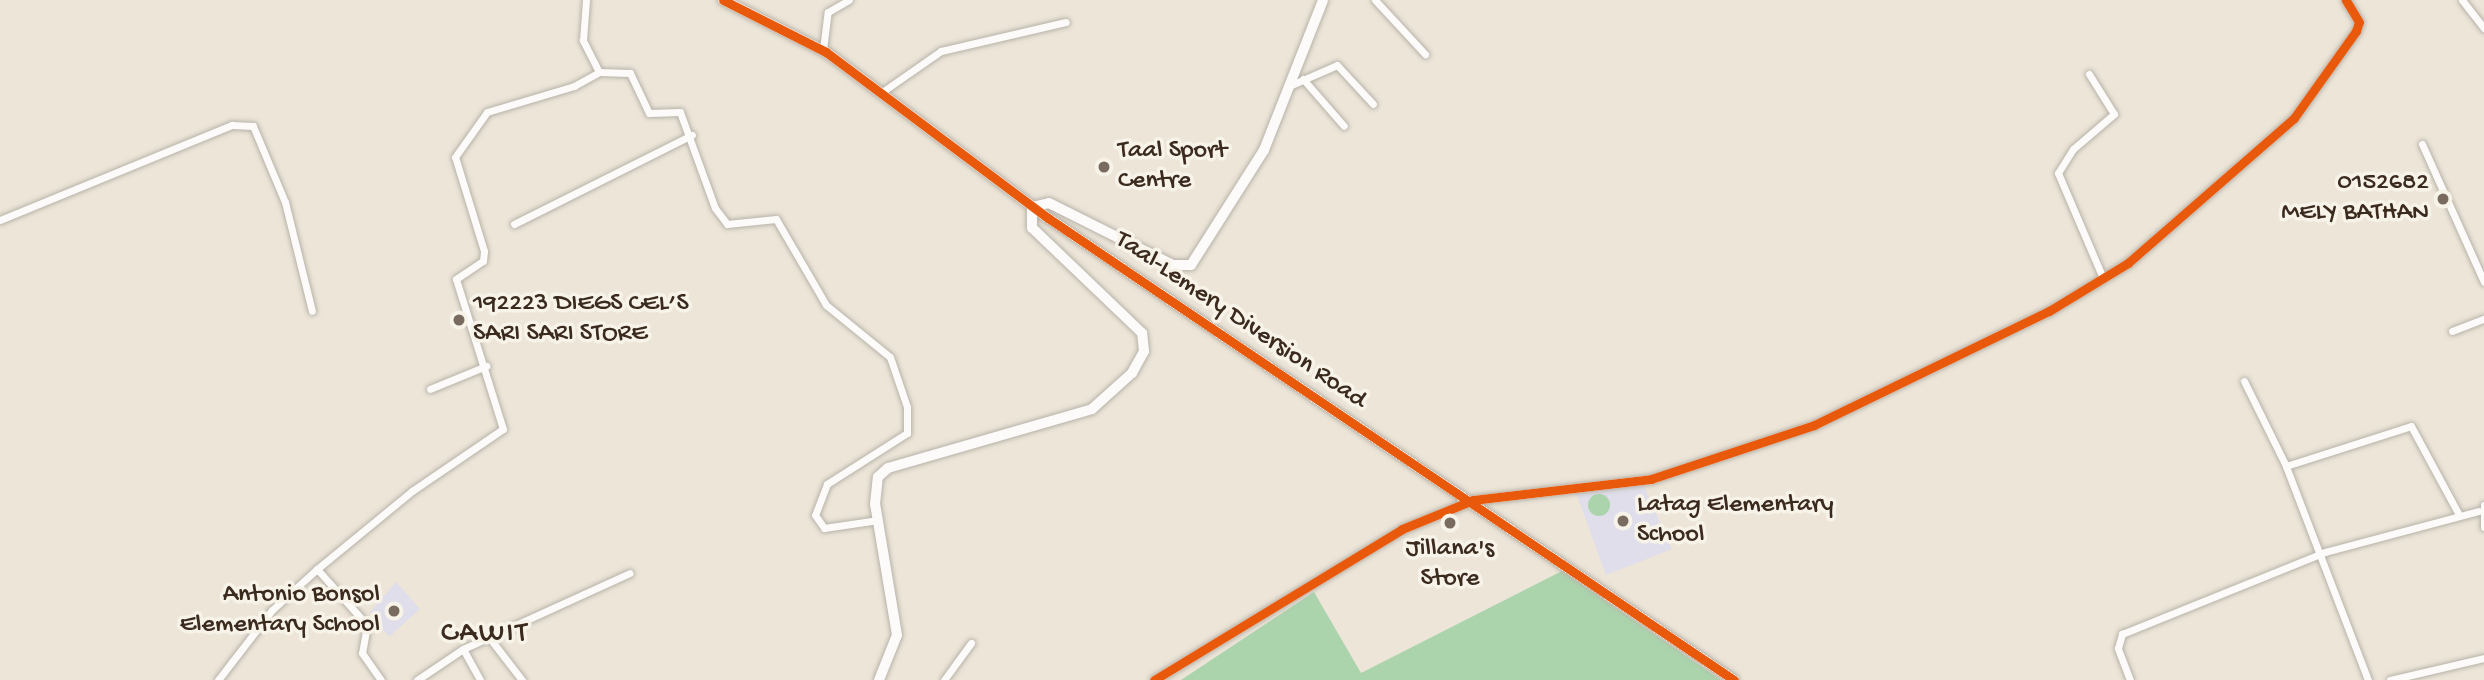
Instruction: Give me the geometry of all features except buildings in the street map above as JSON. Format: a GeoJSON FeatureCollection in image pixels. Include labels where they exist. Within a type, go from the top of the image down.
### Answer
{"type":"FeatureCollection","features":[{"type":"Feature","properties":{"kind":"main road","name":"Taal-Lemery Diversion Road"},"geometry":{"type":"LineString","coordinates":[[723,0],[822,50],[882,92],[1032,207],[1473,500],[1734,680]]}},
{"type":"Feature","properties":{"kind":"main road"},"geometry":{"type":"LineString","coordinates":[[879,680],[897,635],[878,520],[878,477],[888,468],[1092,409],[1132,373],[1144,351],[1142,333],[1032,228],[1032,207],[1049,204],[1172,265],[1191,265],[1264,150],[1323,0]]}},
{"type":"Feature","properties":{"kind":"street"},"geometry":{"type":"LineString","coordinates":[[586,0],[583,40],[598,72]]}},
{"type":"Feature","properties":{"kind":"street"},"geometry":{"type":"LineString","coordinates":[[822,50],[828,12],[849,0]]}},
{"type":"Feature","properties":{"kind":"street"},"geometry":{"type":"LineString","coordinates":[[1375,0],[1425,54]]}},
{"type":"Feature","properties":{"kind":"street"},"geometry":{"type":"LineString","coordinates":[[1154,680],[1402,529],[1473,500],[1651,479],[1814,425],[2049,311],[2103,278],[2218,191],[2294,118],[2356,31],[2359,22],[2346,0]]}},
{"type":"Feature","properties":{"kind":"street"},"geometry":{"type":"LineString","coordinates":[[2462,0],[2484,28]]}},
{"type":"Feature","properties":{"kind":"street"},"geometry":{"type":"LineString","coordinates":[[882,92],[941,51],[1066,22]]}},
{"type":"Feature","properties":{"kind":"street"},"geometry":{"type":"LineString","coordinates":[[1288,87],[1337,65],[1373,104]]}},
{"type":"Feature","properties":{"kind":"street"},"geometry":{"type":"LineString","coordinates":[[218,680],[272,610],[317,569],[412,491],[503,429],[486,366],[456,279],[482,261],[484,234],[454,157],[487,112],[574,86],[598,72],[629,73],[649,113],[680,112],[692,135],[715,208],[727,223],[776,219],[826,305],[890,357],[907,407],[907,433],[827,484],[815,515],[824,528],[878,520]]}},
{"type":"Feature","properties":{"kind":"street"},"geometry":{"type":"LineString","coordinates":[[2089,74],[2114,114],[2073,149],[2058,173],[2103,278]]}},
{"type":"Feature","properties":{"kind":"street"},"geometry":{"type":"LineString","coordinates":[[1303,79],[1343,126]]}},
{"type":"Feature","properties":{"kind":"street"},"geometry":{"type":"LineString","coordinates":[[0,220],[232,125],[253,126],[285,202],[312,311]]}},
{"type":"Feature","properties":{"kind":"street"},"geometry":{"type":"LineString","coordinates":[[513,224],[692,135]]}},
{"type":"Feature","properties":{"kind":"street"},"geometry":{"type":"LineString","coordinates":[[2422,144],[2484,282]]}},
{"type":"Feature","properties":{"kind":"street"},"geometry":{"type":"LineString","coordinates":[[2452,331],[2484,319]]}},
{"type":"Feature","properties":{"kind":"street"},"geometry":{"type":"LineString","coordinates":[[430,389],[486,366]]}},
{"type":"Feature","properties":{"kind":"street"},"geometry":{"type":"LineString","coordinates":[[2244,381],[2286,466],[2368,680]]}},
{"type":"Feature","properties":{"kind":"street"},"geometry":{"type":"LineString","coordinates":[[2286,466],[2411,426],[2458,513]]}},
{"type":"Feature","properties":{"kind":"street"},"geometry":{"type":"LineString","coordinates":[[2130,680],[2118,648],[2122,634],[2320,554],[2458,513],[2482,508],[2484,527]]}},
{"type":"Feature","properties":{"kind":"street"},"geometry":{"type":"LineString","coordinates":[[317,569],[367,625],[362,653],[381,680]]}},
{"type":"Feature","properties":{"kind":"street"},"geometry":{"type":"LineString","coordinates":[[417,680],[488,636],[630,573]]}},
{"type":"Feature","properties":{"kind":"street"},"geometry":{"type":"LineString","coordinates":[[488,636],[522,680]]}},
{"type":"Feature","properties":{"kind":"street"},"geometry":{"type":"LineString","coordinates":[[944,680],[971,643]]}},
{"type":"Feature","properties":{"kind":"street"},"geometry":{"type":"LineString","coordinates":[[464,649],[480,680]]}},
{"type":"Feature","properties":{"kind":"street"},"geometry":{"type":"LineString","coordinates":[[2390,680],[2484,658]]}},
{"type":"Feature","properties":{"kind":"shaded area","name":"Latag Elementary School"},"geometry":{"type":"Polygon","coordinates":[[[1643,484],[1672,549],[1606,575],[1576,493],[1643,484]]]}},
{"type":"Feature","properties":{"kind":"shaded area","name":"Antonio Bonsol Elementary School"},"geometry":{"type":"Polygon","coordinates":[[[396,582],[420,609],[389,637],[370,612],[396,582]]]}},
{"type":"Feature","properties":{"kind":"green space"},"geometry":{"type":"Polygon","coordinates":[[[1595,494],[1603,494],[1610,501],[1610,509],[1603,516],[1595,516],[1588,509],[1588,501],[1595,494]]]}},
{"type":"Feature","properties":{"kind":"green space"},"geometry":{"type":"Polygon","coordinates":[[[1562,571],[1721,680],[1181,680],[1314,592],[1361,673],[1562,571]]]}},
{"type":"Feature","properties":{"kind":"cycle path"},"geometry":{"type":"LineString","coordinates":[[723,0],[826,52],[1048,218],[1734,680]]}},
{"type":"Feature","properties":{"kind":"cycle path"},"geometry":{"type":"LineString","coordinates":[[1154,680],[1402,529],[1473,500],[1651,479],[1814,425],[2049,311],[2128,263],[2294,118],[2356,31],[2359,22],[2346,0]]}},
{"type":"Feature","properties":{"kind":"place","name":"Taal Sport Centre"},"geometry":{"type":"Point","coordinates":[1104,167]}},
{"type":"Feature","properties":{"kind":"place","name":"0152682 MELY BATHAN"},"geometry":{"type":"Point","coordinates":[2443,199]}},
{"type":"Feature","properties":{"kind":"place","name":"192223 DIEGS CEL’S SARI SARI STORE"},"geometry":{"type":"Point","coordinates":[459,320]}},
{"type":"Feature","properties":{"kind":"place","name":"Latag Elementary School"},"geometry":{"type":"Point","coordinates":[1623,521]}},
{"type":"Feature","properties":{"kind":"place","name":"Jillana's Store"},"geometry":{"type":"Point","coordinates":[1450,523]}},
{"type":"Feature","properties":{"kind":"place","name":"Antonio Bonsol Elementary School"},"geometry":{"type":"Point","coordinates":[394,611]}},
{"type":"Feature","properties":{"kind":"district","name":"CAWIT"},"geometry":{"type":"Point","coordinates":[485,635]}}]}
